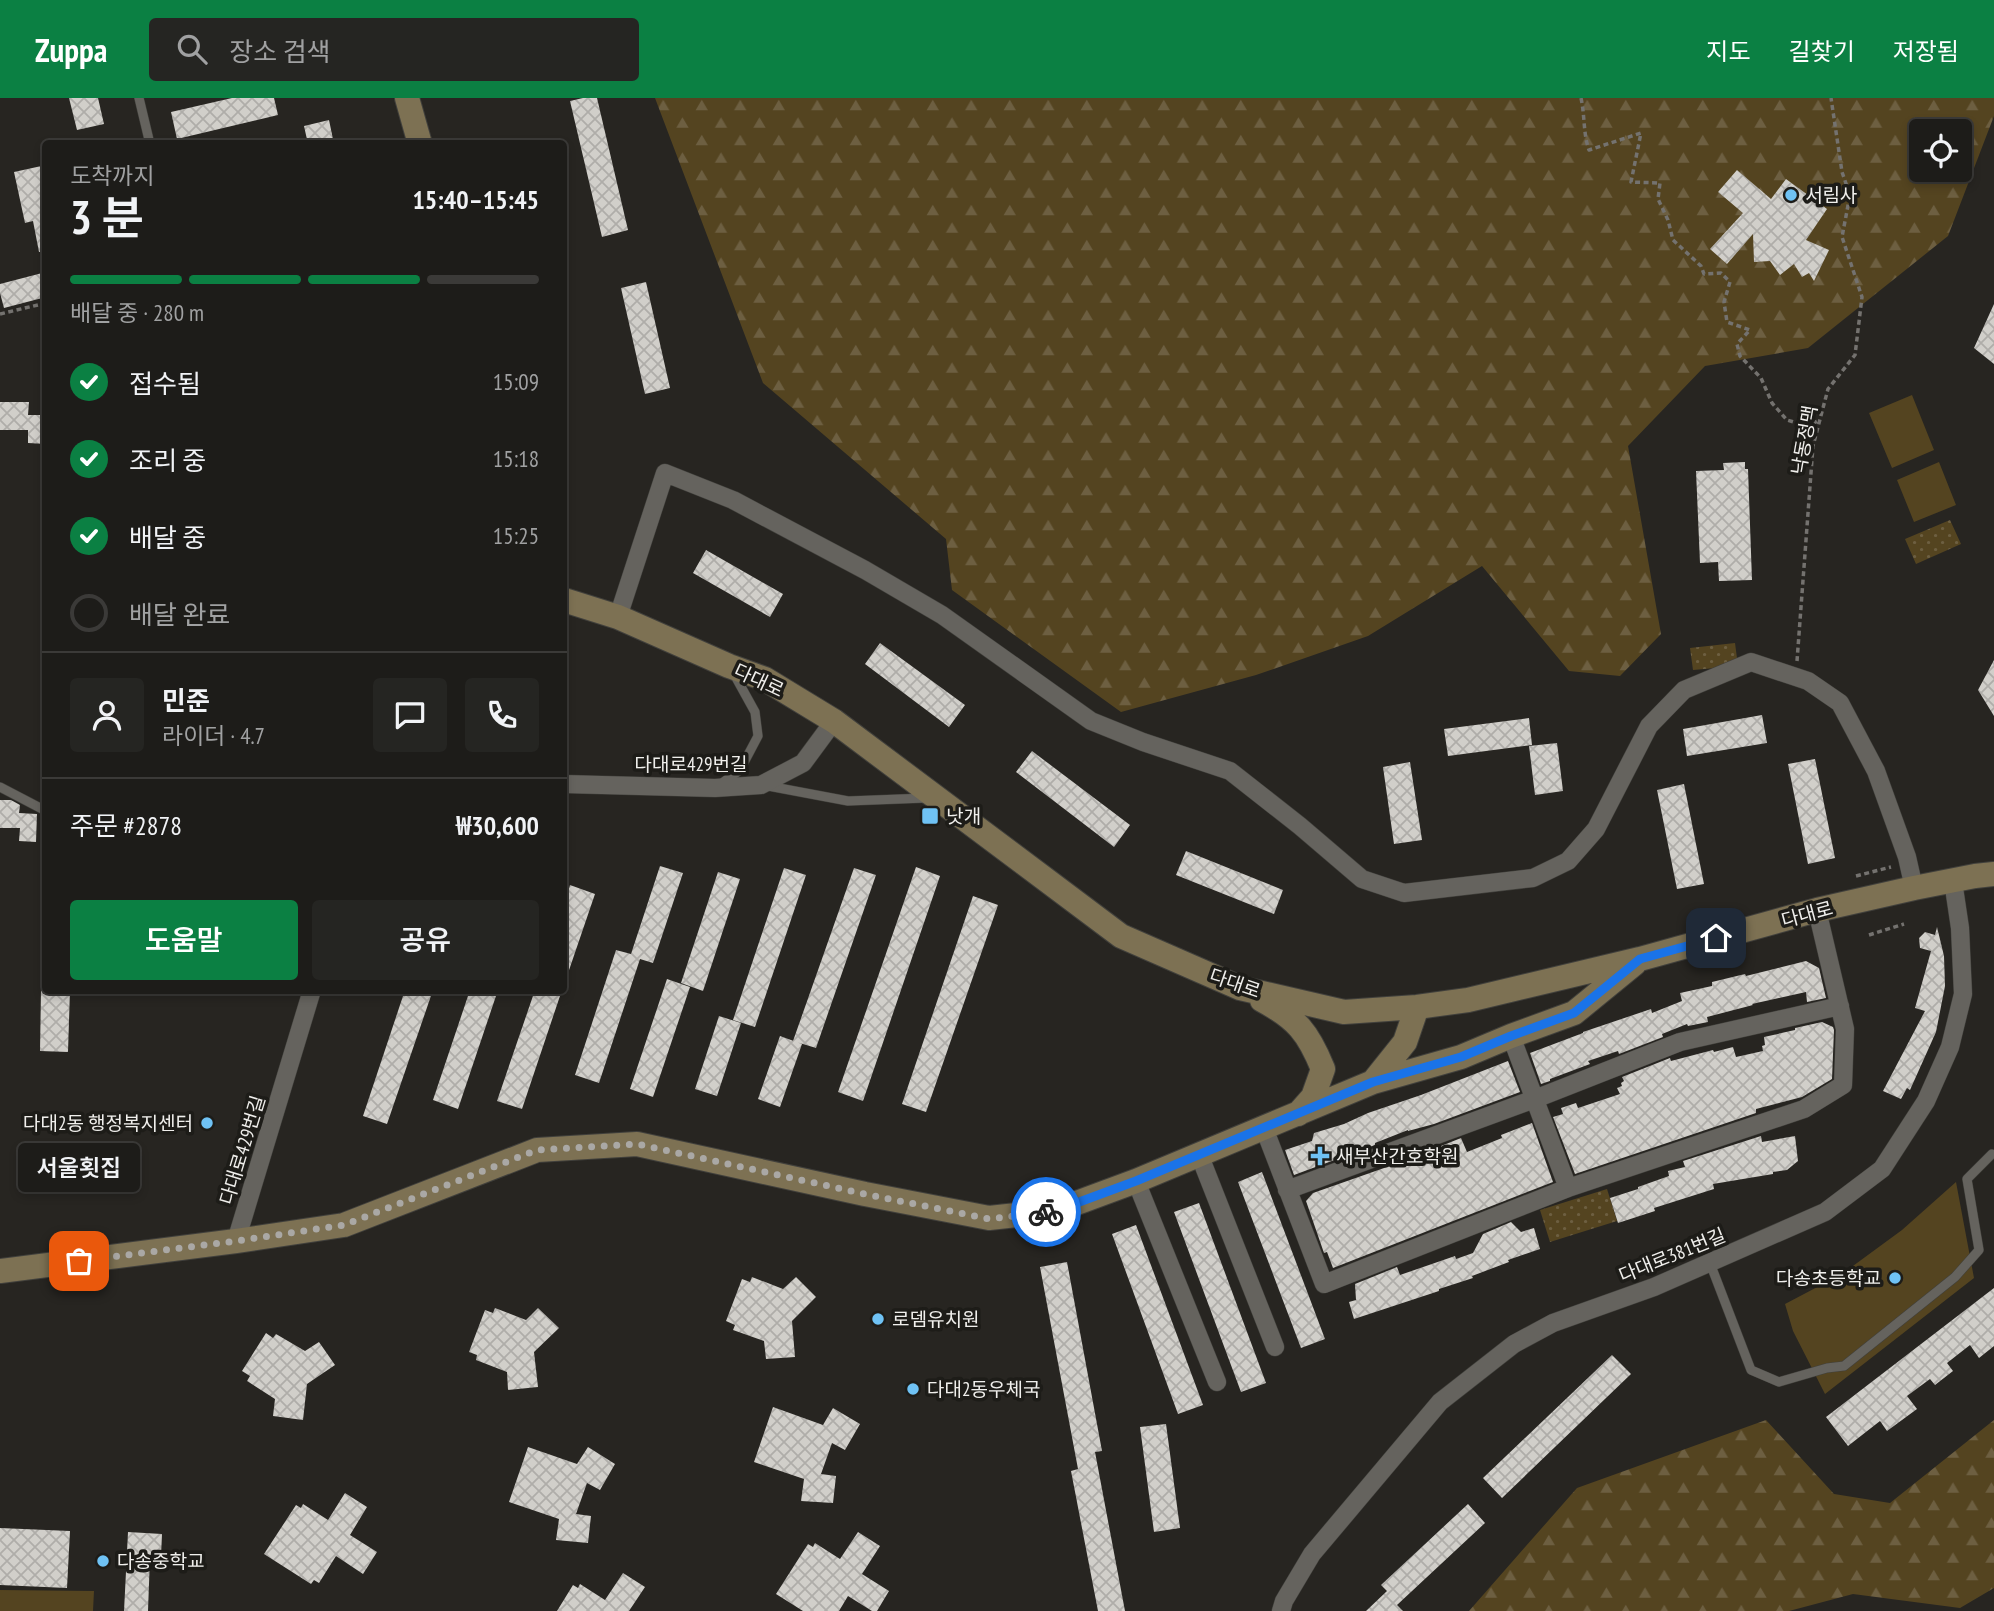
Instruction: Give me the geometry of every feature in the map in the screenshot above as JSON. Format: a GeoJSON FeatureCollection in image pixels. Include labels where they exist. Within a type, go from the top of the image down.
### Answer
{"type":"FeatureCollection","features":[{"type":"Feature","properties":{"kind":"main road"},"geometry":{"type":"LineString","coordinates":[[407,98],[420,140]]}},
{"type":"Feature","properties":{"kind":"main road","name":"다대로"},"geometry":{"type":"LineString","coordinates":[[567,601],[618,617],[765,679],[834,721],[1121,936],[1240,988],[1344,1012],[1468,1000],[1640,959],[1817,910],[1974,877]]}},
{"type":"Feature","properties":{"kind":"main road"},"geometry":{"type":"LineString","coordinates":[[1974,877],[1994,856]]}},
{"type":"Feature","properties":{"kind":"main road"},"geometry":{"type":"LineString","coordinates":[[0,1271],[344,1225],[537,1150],[637,1144],[989,1219],[1055,1211],[1136,1181],[1373,1082],[1461,1057],[1574,1013],[1640,959]]}},
{"type":"Feature","properties":{"kind":"main road"},"geometry":{"type":"LineString","coordinates":[[1240,988],[1285,1012],[1311,1040],[1323,1069],[1313,1097],[1298,1114]]}},
{"type":"Feature","properties":{"kind":"main road"},"geometry":{"type":"LineString","coordinates":[[1373,1082],[1405,1042],[1417,1007]]}},
{"type":"Feature","properties":{"kind":"street"},"geometry":{"type":"LineString","coordinates":[[618,617],[665,473],[733,500],[866,570],[942,615],[1091,721],[1230,771],[1362,879],[1404,893],[1533,877],[1568,861],[1596,829],[1649,726],[1684,690],[1751,662],[1808,681],[1840,703],[1876,771],[1907,857],[1914,888]]}},
{"type":"Feature","properties":{"kind":"street","name":"다대로429번길"},"geometry":{"type":"LineString","coordinates":[[567,784],[715,788],[761,785],[803,763],[834,721]]}},
{"type":"Feature","properties":{"kind":"street","name":"다대로381번길"},"geometry":{"type":"LineString","coordinates":[[1281,1611],[1284,1601],[1312,1554],[1440,1402],[1514,1343],[1553,1322],[1654,1287],[1825,1212],[1882,1169],[1926,1101],[1950,1047],[1964,994],[1960,928],[1974,877]]}},
{"type":"Feature","properties":{"kind":"street"},"geometry":{"type":"LineString","coordinates":[[1264,1128],[1324,1284],[1568,1188],[1804,1109],[1843,1085],[1845,1029],[1817,910]]}},
{"type":"Feature","properties":{"kind":"street","name":"다대로429번길"},"geometry":{"type":"LineString","coordinates":[[236,1241],[311,994]]}},
{"type":"Feature","properties":{"kind":"street"},"geometry":{"type":"LineString","coordinates":[[1287,1190],[1535,1099],[1680,1042],[1840,1006]]}},
{"type":"Feature","properties":{"kind":"street"},"geometry":{"type":"LineString","coordinates":[[1511,1036],[1568,1188]]}},
{"type":"Feature","properties":{"kind":"street"},"geometry":{"type":"LineString","coordinates":[[1199,1154],[1275,1347]]}},
{"type":"Feature","properties":{"kind":"street"},"geometry":{"type":"LineString","coordinates":[[1136,1181],[1217,1382]]}},
{"type":"Feature","properties":{"kind":"lane"},"geometry":{"type":"LineString","coordinates":[[139,98],[149,140]]}},
{"type":"Feature","properties":{"kind":"lane"},"geometry":{"type":"LineString","coordinates":[[715,788],[740,769],[758,736],[755,712],[729,666]]}},
{"type":"Feature","properties":{"kind":"lane"},"geometry":{"type":"LineString","coordinates":[[761,785],[848,801],[936,797]]}},
{"type":"Feature","properties":{"kind":"lane"},"geometry":{"type":"LineString","coordinates":[[0,787],[42,809]]}},
{"type":"Feature","properties":{"kind":"lane"},"geometry":{"type":"LineString","coordinates":[[1710,1263],[1751,1370],[1779,1382],[1826,1368],[1844,1366],[1955,1277],[1979,1250],[1966,1179],[1992,1154]]}},
{"type":"Feature","properties":{"kind":"path"},"geometry":{"type":"LineString","coordinates":[[1581,98],[1584,135],[1589,150],[1640,133],[1632,182],[1660,183],[1658,199],[1668,220],[1673,240],[1701,266],[1704,274],[1721,273],[1730,282],[1724,302],[1727,323],[1750,330],[1737,344],[1740,356],[1761,378],[1773,403],[1787,420],[1807,426],[1820,420]]}},
{"type":"Feature","properties":{"kind":"path","name":"낙동정맥"},"geometry":{"type":"LineString","coordinates":[[1797,677],[1814,446],[1828,389],[1855,355],[1862,297],[1842,237],[1850,195],[1842,172],[1831,98]]}},
{"type":"Feature","properties":{"kind":"path"},"geometry":{"type":"LineString","coordinates":[[0,314],[42,304]]}},
{"type":"Feature","properties":{"kind":"path"},"geometry":{"type":"LineString","coordinates":[[1856,876],[1891,867]]}},
{"type":"Feature","properties":{"kind":"path"},"geometry":{"type":"LineString","coordinates":[[1868,936],[1904,924]]}},
{"type":"Feature","properties":{"kind":"green space"},"geometry":{"type":"Polygon","coordinates":[[[655,98],[1994,98],[1994,116],[1972,173],[1972,119],[1909,119],[1909,182],[1969,182],[1948,236],[1808,348],[1705,366],[1628,446],[1661,634],[1620,676],[1569,671],[1482,566],[1368,636],[1256,675],[1121,712],[952,590],[946,539],[763,383],[655,98]]]}},
{"type":"Feature","properties":{"kind":"green space"},"geometry":{"type":"Polygon","coordinates":[[[1912,395],[1934,450],[1892,468],[1869,413],[1912,395]]]}},
{"type":"Feature","properties":{"kind":"green space"},"geometry":{"type":"Polygon","coordinates":[[[1939,462],[1956,505],[1914,522],[1897,480],[1939,462]]]}},
{"type":"Feature","properties":{"kind":"green space"},"geometry":{"type":"Polygon","coordinates":[[[1950,520],[1961,544],[1916,564],[1905,539],[1950,520]]]}},
{"type":"Feature","properties":{"kind":"green space"},"geometry":{"type":"Polygon","coordinates":[[[1735,643],[1738,666],[1693,670],[1690,648],[1735,643]]]}},
{"type":"Feature","properties":{"kind":"green space"},"geometry":{"type":"Polygon","coordinates":[[[1956,1182],[1974,1278],[1825,1394],[1793,1331],[1785,1304],[1842,1274],[1902,1230],[1956,1182]]]}},
{"type":"Feature","properties":{"kind":"green space"},"geometry":{"type":"Polygon","coordinates":[[[1607,1189],[1617,1221],[1550,1242],[1540,1210],[1607,1189]]]}},
{"type":"Feature","properties":{"kind":"green space"},"geometry":{"type":"Polygon","coordinates":[[[1766,1420],[1834,1494],[1890,1503],[1994,1420],[1994,1588],[1960,1608],[1853,1594],[1789,1611],[1469,1611],[1577,1488],[1766,1420]]]}},
{"type":"Feature","properties":{"kind":"green space"},"geometry":{"type":"Polygon","coordinates":[[[0,1590],[94,1591],[93,1611],[0,1611],[0,1590]]]}},
{"type":"Feature","properties":{"kind":"building"},"geometry":{"type":"Polygon","coordinates":[[[69,98],[98,98],[104,124],[77,130],[69,98]]]}},
{"type":"Feature","properties":{"kind":"building"},"geometry":{"type":"Polygon","coordinates":[[[232,98],[274,98],[278,115],[177,139],[171,112],[232,98]]]}},
{"type":"Feature","properties":{"kind":"building"},"geometry":{"type":"Polygon","coordinates":[[[597,98],[628,230],[602,237],[570,101],[597,98]]]}},
{"type":"Feature","properties":{"kind":"building"},"geometry":{"type":"Polygon","coordinates":[[[329,120],[333,140],[307,140],[304,126],[329,120]]]}},
{"type":"Feature","properties":{"kind":"building"},"geometry":{"type":"Polygon","coordinates":[[[42,166],[42,252],[39,252],[33,221],[25,223],[14,172],[42,166]]]}},
{"type":"Feature","properties":{"kind":"building"},"geometry":{"type":"Polygon","coordinates":[[[1737,170],[1771,199],[1786,179],[1827,209],[1806,240],[1829,250],[1814,281],[1809,273],[1802,277],[1794,264],[1780,275],[1770,261],[1754,262],[1753,234],[1727,264],[1710,249],[1743,213],[1718,192],[1737,170]]]}},
{"type":"Feature","properties":{"kind":"building"},"geometry":{"type":"Polygon","coordinates":[[[42,273],[42,298],[4,308],[0,284],[42,273]]]}},
{"type":"Feature","properties":{"kind":"building"},"geometry":{"type":"Polygon","coordinates":[[[646,282],[670,388],[645,394],[621,288],[646,282]]]}},
{"type":"Feature","properties":{"kind":"building"},"geometry":{"type":"Polygon","coordinates":[[[1994,304],[1994,364],[1974,348],[1994,304]]]}},
{"type":"Feature","properties":{"kind":"building"},"geometry":{"type":"Polygon","coordinates":[[[0,402],[29,402],[28,415],[42,415],[42,444],[28,443],[28,430],[0,430],[0,402]]]}},
{"type":"Feature","properties":{"kind":"building"},"geometry":{"type":"Polygon","coordinates":[[[1745,462],[1745,469],[1748,469],[1752,580],[1719,581],[1718,562],[1700,563],[1696,471],[1724,470],[1723,463],[1745,462]]]}},
{"type":"Feature","properties":{"kind":"building"},"geometry":{"type":"Polygon","coordinates":[[[706,550],[783,594],[770,617],[693,573],[706,550]]]}},
{"type":"Feature","properties":{"kind":"building"},"geometry":{"type":"Polygon","coordinates":[[[880,643],[965,705],[949,727],[865,664],[880,643]]]}},
{"type":"Feature","properties":{"kind":"building"},"geometry":{"type":"Polygon","coordinates":[[[1994,660],[1994,716],[1978,690],[1994,660]]]}},
{"type":"Feature","properties":{"kind":"building"},"geometry":{"type":"Polygon","coordinates":[[[1762,715],[1767,743],[1687,756],[1683,729],[1762,715]]]}},
{"type":"Feature","properties":{"kind":"building"},"geometry":{"type":"Polygon","coordinates":[[[1529,718],[1532,745],[1448,756],[1444,729],[1529,718]]]}},
{"type":"Feature","properties":{"kind":"building"},"geometry":{"type":"Polygon","coordinates":[[[1557,743],[1563,791],[1535,795],[1529,746],[1557,743]]]}},
{"type":"Feature","properties":{"kind":"building"},"geometry":{"type":"Polygon","coordinates":[[[1032,751],[1130,825],[1114,847],[1016,772],[1032,751]]]}},
{"type":"Feature","properties":{"kind":"building"},"geometry":{"type":"Polygon","coordinates":[[[1815,759],[1835,858],[1808,864],[1788,764],[1815,759]]]}},
{"type":"Feature","properties":{"kind":"building"},"geometry":{"type":"Polygon","coordinates":[[[1410,762],[1422,840],[1394,844],[1383,767],[1410,762]]]}},
{"type":"Feature","properties":{"kind":"building"},"geometry":{"type":"Polygon","coordinates":[[[1684,784],[1704,884],[1677,889],[1657,790],[1684,784]]]}},
{"type":"Feature","properties":{"kind":"building"},"geometry":{"type":"Polygon","coordinates":[[[0,800],[11,800],[20,805],[19,813],[37,814],[36,842],[19,841],[20,828],[0,828],[0,800]]]}},
{"type":"Feature","properties":{"kind":"building"},"geometry":{"type":"Polygon","coordinates":[[[1186,851],[1283,890],[1274,914],[1176,875],[1186,851]]]}},
{"type":"Feature","properties":{"kind":"building"},"geometry":{"type":"Polygon","coordinates":[[[660,866],[683,873],[653,963],[640,959],[599,1083],[575,1075],[616,950],[631,954],[660,866]]]}},
{"type":"Feature","properties":{"kind":"building"},"geometry":{"type":"Polygon","coordinates":[[[916,867],[940,876],[863,1101],[838,1092],[916,867]]]}},
{"type":"Feature","properties":{"kind":"building"},"geometry":{"type":"Polygon","coordinates":[[[784,868],[806,875],[755,1027],[733,1020],[784,868]]]}},
{"type":"Feature","properties":{"kind":"building"},"geometry":{"type":"Polygon","coordinates":[[[854,868],[876,875],[816,1048],[793,1041],[854,868]]]}},
{"type":"Feature","properties":{"kind":"building"},"geometry":{"type":"Polygon","coordinates":[[[718,872],[740,879],[703,991],[681,983],[718,872]]]}},
{"type":"Feature","properties":{"kind":"building"},"geometry":{"type":"Polygon","coordinates":[[[570,885],[595,894],[567,976],[567,895],[570,885]]]}},
{"type":"Feature","properties":{"kind":"building"},"geometry":{"type":"Polygon","coordinates":[[[973,896],[998,905],[926,1112],[902,1104],[973,896]]]}},
{"type":"Feature","properties":{"kind":"building"},"geometry":{"type":"Polygon","coordinates":[[[1937,927],[1944,956],[1945,986],[1936,1032],[1910,1090],[1907,1088],[1901,1099],[1883,1091],[1925,1011],[1915,1008],[1931,951],[1920,948],[1919,938],[1925,932],[1935,935],[1937,927]]]}},
{"type":"Feature","properties":{"kind":"building"},"geometry":{"type":"Polygon","coordinates":[[[1806,961],[1819,968],[1826,998],[1807,1002],[1806,992],[1707,1017],[1708,1022],[1687,1024],[1662,1034],[1663,1037],[1619,1054],[1618,1051],[1588,1061],[1590,1064],[1541,1084],[1530,1053],[1651,1009],[1652,1013],[1682,1001],[1680,993],[1712,986],[1712,982],[1806,961]]]}},
{"type":"Feature","properties":{"kind":"building"},"geometry":{"type":"Polygon","coordinates":[[[667,979],[690,987],[653,1097],[630,1089],[667,979]]]}},
{"type":"Feature","properties":{"kind":"building"},"geometry":{"type":"Polygon","coordinates":[[[41,990],[42,994],[70,994],[68,1052],[40,1051],[41,990]]]}},
{"type":"Feature","properties":{"kind":"building"},"geometry":{"type":"Polygon","coordinates":[[[404,994],[432,994],[387,1124],[363,1116],[404,994]]]}},
{"type":"Feature","properties":{"kind":"building"},"geometry":{"type":"Polygon","coordinates":[[[469,994],[497,994],[458,1109],[433,1100],[469,994]]]}},
{"type":"Feature","properties":{"kind":"building"},"geometry":{"type":"Polygon","coordinates":[[[534,994],[561,994],[522,1109],[497,1101],[534,994]]]}},
{"type":"Feature","properties":{"kind":"building"},"geometry":{"type":"Polygon","coordinates":[[[719,1016],[741,1023],[717,1096],[695,1089],[719,1016]]]}},
{"type":"Feature","properties":{"kind":"building"},"geometry":{"type":"Polygon","coordinates":[[[1822,1022],[1834,1030],[1832,1079],[1802,1097],[1756,1109],[1756,1113],[1575,1174],[1553,1117],[1563,1114],[1561,1108],[1576,1103],[1578,1108],[1620,1094],[1617,1088],[1622,1086],[1622,1077],[1670,1058],[1671,1061],[1733,1047],[1736,1057],[1763,1051],[1764,1037],[1822,1022]]]}},
{"type":"Feature","properties":{"kind":"building"},"geometry":{"type":"Polygon","coordinates":[[[780,1036],[802,1044],[780,1107],[758,1099],[780,1036]]]}},
{"type":"Feature","properties":{"kind":"building"},"geometry":{"type":"Polygon","coordinates":[[[1508,1061],[1520,1092],[1434,1124],[1408,1130],[1294,1175],[1285,1150],[1312,1141],[1314,1133],[1508,1061]]]}},
{"type":"Feature","properties":{"kind":"building"},"geometry":{"type":"Polygon","coordinates":[[[1532,1123],[1553,1182],[1333,1268],[1327,1252],[1324,1253],[1306,1201],[1313,1193],[1441,1148],[1461,1138],[1467,1152],[1532,1123]]]}},
{"type":"Feature","properties":{"kind":"building"},"geometry":{"type":"Polygon","coordinates":[[[1761,1136],[1762,1142],[1795,1136],[1798,1161],[1787,1170],[1773,1174],[1713,1184],[1714,1189],[1654,1208],[1655,1211],[1618,1223],[1610,1198],[1669,1176],[1668,1171],[1685,1167],[1683,1161],[1761,1136]]]}},
{"type":"Feature","properties":{"kind":"building"},"geometry":{"type":"Polygon","coordinates":[[[1262,1172],[1325,1339],[1301,1348],[1238,1182],[1262,1172]]]}},
{"type":"Feature","properties":{"kind":"building"},"geometry":{"type":"Polygon","coordinates":[[[1199,1203],[1266,1383],[1241,1392],[1174,1212],[1199,1203]]]}},
{"type":"Feature","properties":{"kind":"building"},"geometry":{"type":"Polygon","coordinates":[[[1511,1222],[1521,1232],[1534,1228],[1540,1249],[1508,1260],[1509,1262],[1439,1291],[1354,1319],[1349,1302],[1356,1300],[1355,1284],[1397,1267],[1400,1275],[1455,1256],[1456,1259],[1473,1253],[1483,1234],[1511,1222]]]}},
{"type":"Feature","properties":{"kind":"building"},"geometry":{"type":"Polygon","coordinates":[[[1136,1225],[1203,1405],[1178,1414],[1112,1234],[1136,1225]]]}},
{"type":"Feature","properties":{"kind":"building"},"geometry":{"type":"Polygon","coordinates":[[[1067,1262],[1102,1451],[1095,1452],[1125,1611],[1098,1611],[1071,1471],[1078,1469],[1040,1267],[1067,1262]]]}},
{"type":"Feature","properties":{"kind":"building"},"geometry":{"type":"Polygon","coordinates":[[[752,1277],[783,1289],[796,1277],[816,1297],[792,1321],[795,1357],[766,1359],[764,1341],[733,1330],[735,1325],[726,1321],[742,1279],[750,1282],[752,1277]]]}},
{"type":"Feature","properties":{"kind":"building"},"geometry":{"type":"Polygon","coordinates":[[[1994,1288],[1994,1346],[1979,1358],[1970,1345],[1947,1363],[1953,1371],[1935,1385],[1930,1379],[1907,1396],[1917,1409],[1887,1431],[1880,1421],[1848,1446],[1826,1417],[1994,1288]]]}},
{"type":"Feature","properties":{"kind":"building"},"geometry":{"type":"Polygon","coordinates":[[[495,1308],[526,1320],[538,1308],[559,1328],[534,1352],[538,1387],[508,1390],[507,1372],[476,1360],[477,1355],[469,1352],[485,1310],[493,1313],[495,1308]]]}},
{"type":"Feature","properties":{"kind":"building"},"geometry":{"type":"Polygon","coordinates":[[[266,1333],[273,1338],[276,1334],[305,1351],[319,1342],[335,1365],[307,1384],[303,1420],[273,1416],[275,1399],[247,1381],[250,1376],[242,1371],[266,1333]]]}},
{"type":"Feature","properties":{"kind":"building"},"geometry":{"type":"Polygon","coordinates":[[[1612,1355],[1631,1374],[1502,1498],[1483,1478],[1612,1355]]]}},
{"type":"Feature","properties":{"kind":"building"},"geometry":{"type":"Polygon","coordinates":[[[773,1407],[823,1425],[833,1408],[860,1424],[845,1450],[832,1443],[821,1474],[836,1476],[833,1503],[801,1501],[804,1479],[754,1462],[773,1407]]]}},
{"type":"Feature","properties":{"kind":"building"},"geometry":{"type":"Polygon","coordinates":[[[1166,1424],[1180,1528],[1154,1532],[1140,1427],[1166,1424]]]}},
{"type":"Feature","properties":{"kind":"building"},"geometry":{"type":"Polygon","coordinates":[[[528,1447],[577,1464],[588,1447],[615,1464],[600,1490],[587,1483],[576,1514],[591,1516],[588,1543],[556,1540],[559,1519],[509,1502],[528,1447]]]}},
{"type":"Feature","properties":{"kind":"building"},"geometry":{"type":"Polygon","coordinates":[[[345,1493],[367,1507],[350,1535],[377,1552],[363,1574],[336,1556],[319,1583],[314,1580],[311,1584],[264,1554],[296,1505],[301,1508],[303,1504],[328,1520],[345,1493]]]}},
{"type":"Feature","properties":{"kind":"building"},"geometry":{"type":"Polygon","coordinates":[[[1468,1504],[1485,1523],[1397,1605],[1403,1611],[1366,1611],[1387,1591],[1381,1585],[1468,1504]]]}},
{"type":"Feature","properties":{"kind":"building"},"geometry":{"type":"Polygon","coordinates":[[[0,1528],[70,1531],[67,1588],[0,1585],[0,1528]]]}},
{"type":"Feature","properties":{"kind":"building"},"geometry":{"type":"Polygon","coordinates":[[[128,1532],[162,1534],[161,1557],[150,1557],[148,1611],[124,1611],[128,1532]]]}},
{"type":"Feature","properties":{"kind":"building"},"geometry":{"type":"Polygon","coordinates":[[[858,1532],[880,1546],[862,1574],[889,1591],[877,1611],[872,1611],[848,1596],[839,1611],[803,1611],[776,1594],[808,1544],[813,1547],[815,1543],[840,1559],[858,1532]]]}},
{"type":"Feature","properties":{"kind":"building"},"geometry":{"type":"Polygon","coordinates":[[[623,1573],[645,1587],[629,1611],[557,1611],[573,1585],[578,1588],[580,1584],[605,1600],[623,1573]]]}},
{"type":"Feature","properties":{"kind":"way so far"},"geometry":{"type":"LineString","coordinates":[[79,1261],[344,1225],[537,1150],[637,1144],[989,1219],[1046,1212]]}},
{"type":"Feature","properties":{"kind":"place","name":"서림사"},"geometry":{"type":"Point","coordinates":[1791,195]}},
{"type":"Feature","properties":{"kind":"place","name":"낫개"},"geometry":{"type":"Point","coordinates":[930,816]}},
{"type":"Feature","properties":{"kind":"place","name":"다대2동 행정복지센터"},"geometry":{"type":"Point","coordinates":[207,1123]}},
{"type":"Feature","properties":{"kind":"place","name":"새부산간호학원"},"geometry":{"type":"Point","coordinates":[1320,1156]}},
{"type":"Feature","properties":{"kind":"place","name":"서울횟집"},"geometry":{"type":"Point","coordinates":[79,1261]}},
{"type":"Feature","properties":{"kind":"place","name":"다송초등학교"},"geometry":{"type":"Point","coordinates":[1895,1278]}},
{"type":"Feature","properties":{"kind":"place","name":"로뎀유치원"},"geometry":{"type":"Point","coordinates":[878,1319]}},
{"type":"Feature","properties":{"kind":"place","name":"다대2동우체국"},"geometry":{"type":"Point","coordinates":[913,1389]}},
{"type":"Feature","properties":{"kind":"place","name":"다송중학교"},"geometry":{"type":"Point","coordinates":[103,1561]}},
{"type":"Feature","properties":{"kind":"route"},"geometry":{"type":"LineString","coordinates":[[1046,1212],[1136,1181],[1373,1082],[1461,1057],[1574,1013],[1640,959],[1716,938]]}}]}
